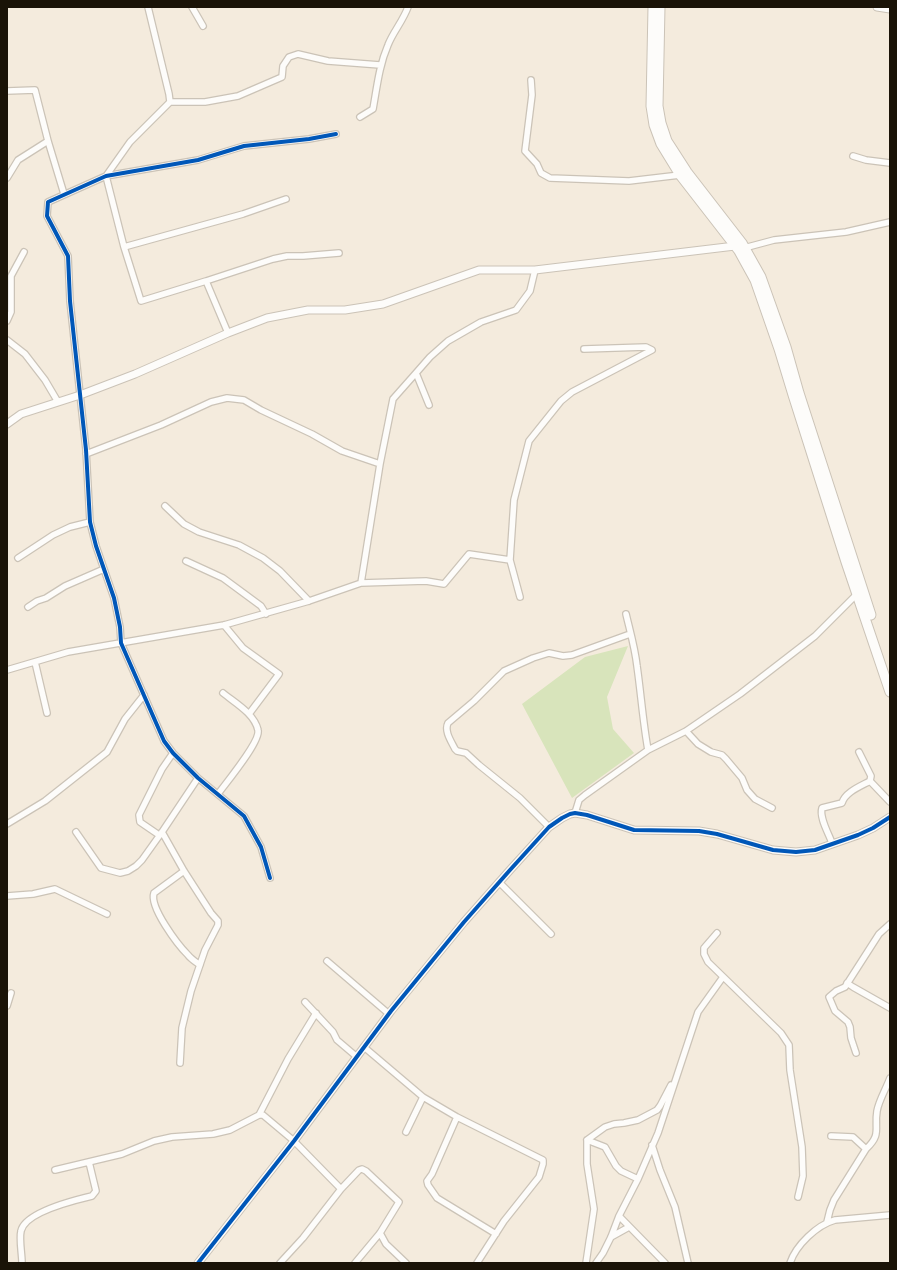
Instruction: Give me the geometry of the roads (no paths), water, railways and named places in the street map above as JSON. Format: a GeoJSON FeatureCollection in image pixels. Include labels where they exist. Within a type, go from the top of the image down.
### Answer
{"type":"FeatureCollection","features":[{"type":"Feature","properties":{"kind":"main road"},"geometry":{"type":"LineString","coordinates":[[653,7],[651,106],[654,125],[661,144],[680,175],[735,246],[755,280],[780,349],[793,395],[890,692]]}},
{"type":"Feature","properties":{"kind":"main road"},"geometry":{"type":"LineString","coordinates":[[660,7],[658,106],[661,123],[667,141],[686,172],[744,248],[761,278],[786,347],[799,394],[890,676]]}},
{"type":"Feature","properties":{"kind":"street"},"geometry":{"type":"LineString","coordinates":[[148,7],[170,102]]}},
{"type":"Feature","properties":{"kind":"street"},"geometry":{"type":"LineString","coordinates":[[192,7],[203,26]]}},
{"type":"Feature","properties":{"kind":"street"},"geometry":{"type":"LineString","coordinates":[[360,117],[374,109],[380,65],[392,36],[405,17],[408,7]]}},
{"type":"Feature","properties":{"kind":"street"},"geometry":{"type":"LineString","coordinates":[[877,7],[890,9]]}},
{"type":"Feature","properties":{"kind":"street"},"geometry":{"type":"LineString","coordinates":[[339,253],[287,256],[273,259],[141,301],[124,247],[106,176],[130,142],[170,102],[206,102],[238,96],[282,77],[283,66],[289,57],[298,54],[328,61],[380,65]]}},
{"type":"Feature","properties":{"kind":"street"},"geometry":{"type":"LineString","coordinates":[[531,80],[532,95],[525,151],[537,164],[541,173],[550,178],[629,181],[680,175]]}},
{"type":"Feature","properties":{"kind":"street"},"geometry":{"type":"LineString","coordinates":[[7,91],[35,90],[64,194]]}},
{"type":"Feature","properties":{"kind":"street"},"geometry":{"type":"LineString","coordinates":[[270,878],[261,847],[244,816],[198,778],[173,753],[164,741],[121,643],[120,627],[114,598],[96,546],[90,522],[86,454],[70,301],[68,256],[47,216],[48,202],[106,176],[198,160],[244,146],[309,139],[336,134]]}},
{"type":"Feature","properties":{"kind":"street"},"geometry":{"type":"LineString","coordinates":[[7,178],[18,160],[48,141]]}},
{"type":"Feature","properties":{"kind":"street"},"geometry":{"type":"LineString","coordinates":[[853,156],[866,160],[890,163]]}},
{"type":"Feature","properties":{"kind":"street"},"geometry":{"type":"LineString","coordinates":[[124,247],[243,214],[286,199]]}},
{"type":"Feature","properties":{"kind":"street"},"geometry":{"type":"LineString","coordinates":[[744,248],[774,240],[846,232],[890,222]]}},
{"type":"Feature","properties":{"kind":"street"},"geometry":{"type":"LineString","coordinates":[[7,424],[21,414],[80,395],[135,374],[228,333],[267,318],[308,310],[345,310],[383,304],[479,270],[535,270],[735,246]]}},
{"type":"Feature","properties":{"kind":"street"},"geometry":{"type":"LineString","coordinates":[[7,321],[11,312],[11,276],[24,252]]}},
{"type":"Feature","properties":{"kind":"street"},"geometry":{"type":"LineString","coordinates":[[361,583],[380,464],[393,399],[430,357],[448,341],[480,322],[516,310],[530,291],[535,270]]}},
{"type":"Feature","properties":{"kind":"street"},"geometry":{"type":"LineString","coordinates":[[206,281],[228,333]]}},
{"type":"Feature","properties":{"kind":"street"},"geometry":{"type":"LineString","coordinates":[[7,340],[25,354],[45,380],[58,402]]}},
{"type":"Feature","properties":{"kind":"street"},"geometry":{"type":"LineString","coordinates":[[520,598],[510,560],[514,500],[530,440],[561,401],[572,392],[652,350],[646,348],[584,349]]}},
{"type":"Feature","properties":{"kind":"street"},"geometry":{"type":"LineString","coordinates":[[416,373],[429,405]]}},
{"type":"Feature","properties":{"kind":"street"},"geometry":{"type":"LineString","coordinates":[[86,454],[161,425],[211,402],[227,398],[244,400],[261,410],[312,434],[342,451],[380,464]]}},
{"type":"Feature","properties":{"kind":"street"},"geometry":{"type":"LineString","coordinates":[[165,506],[184,524],[199,532],[239,545],[263,558],[280,572],[309,601]]}},
{"type":"Feature","properties":{"kind":"street"},"geometry":{"type":"LineString","coordinates":[[18,558],[53,535],[70,527],[90,522]]}},
{"type":"Feature","properties":{"kind":"street"},"geometry":{"type":"LineString","coordinates":[[7,670],[68,652],[224,625],[309,601],[361,583],[426,581],[444,584],[469,554],[510,560]]}},
{"type":"Feature","properties":{"kind":"street"},"geometry":{"type":"LineString","coordinates":[[186,561],[222,578],[261,606],[266,614]]}},
{"type":"Feature","properties":{"kind":"street"},"geometry":{"type":"LineString","coordinates":[[28,607],[65,586],[104,569]]}},
{"type":"Feature","properties":{"kind":"street"},"geometry":{"type":"LineString","coordinates":[[575,813],[579,800],[585,795],[648,750],[686,731],[740,694],[815,636],[857,594]]}},
{"type":"Feature","properties":{"kind":"street"},"geometry":{"type":"LineString","coordinates":[[626,614],[638,667],[643,725],[648,750]]}},
{"type":"Feature","properties":{"kind":"street"},"geometry":{"type":"LineString","coordinates":[[224,625],[243,648],[279,674],[249,714]]}},
{"type":"Feature","properties":{"kind":"street"},"geometry":{"type":"LineString","coordinates":[[549,827],[520,798],[466,754],[455,749],[446,730],[448,722],[474,701],[504,671],[533,658],[549,653],[563,656],[572,655],[630,634]]}},
{"type":"Feature","properties":{"kind":"street"},"geometry":{"type":"LineString","coordinates":[[35,662],[47,713]]}},
{"type":"Feature","properties":{"kind":"street"},"geometry":{"type":"LineString","coordinates":[[218,794],[258,737],[259,730],[255,721],[249,714],[222,693]]}},
{"type":"Feature","properties":{"kind":"street"},"geometry":{"type":"LineString","coordinates":[[7,824],[45,801],[108,752],[125,719],[144,695]]}},
{"type":"Feature","properties":{"kind":"street"},"geometry":{"type":"LineString","coordinates":[[686,731],[698,744],[711,752],[722,755],[742,778],[747,790],[755,799],[772,808]]}},
{"type":"Feature","properties":{"kind":"street"},"geometry":{"type":"LineString","coordinates":[[859,752],[871,776],[870,781],[890,802]]}},
{"type":"Feature","properties":{"kind":"street"},"geometry":{"type":"LineString","coordinates":[[173,753],[162,769],[139,815],[140,822],[161,833],[211,913],[218,921],[218,925],[205,950],[191,991],[182,1028],[180,1063]]}},
{"type":"Feature","properties":{"kind":"street"},"geometry":{"type":"LineString","coordinates":[[76,832],[101,868],[120,873],[128,871],[142,860],[198,778]]}},
{"type":"Feature","properties":{"kind":"street"},"geometry":{"type":"LineString","coordinates":[[832,843],[820,810],[822,808],[842,803],[847,795],[870,781]]}},
{"type":"Feature","properties":{"kind":"street"},"geometry":{"type":"LineString","coordinates":[[198,1263],[294,1141],[389,1014],[464,922],[549,827],[562,818],[575,813],[587,815],[634,830],[699,831],[717,834],[773,850],[796,852],[815,850],[868,830],[890,817]]}},
{"type":"Feature","properties":{"kind":"street"},"geometry":{"type":"LineString","coordinates":[[184,871],[154,893],[153,897],[157,910],[175,939],[188,955],[200,965]]}},
{"type":"Feature","properties":{"kind":"street"},"geometry":{"type":"LineString","coordinates":[[499,882],[551,934]]}},
{"type":"Feature","properties":{"kind":"street"},"geometry":{"type":"LineString","coordinates":[[7,896],[33,894],[55,889],[107,914]]}},
{"type":"Feature","properties":{"kind":"street"},"geometry":{"type":"LineString","coordinates":[[856,1053],[848,1022],[835,1011],[829,997],[836,991],[845,987],[879,934],[890,924]]}},
{"type":"Feature","properties":{"kind":"street"},"geometry":{"type":"LineString","coordinates":[[716,933],[704,948],[704,954],[708,962],[781,1033],[789,1045],[790,1070],[802,1147],[803,1176],[798,1198]]}},
{"type":"Feature","properties":{"kind":"street"},"geometry":{"type":"LineString","coordinates":[[327,961],[389,1014]]}},
{"type":"Feature","properties":{"kind":"street"},"geometry":{"type":"LineString","coordinates":[[596,1263],[611,1237],[619,1216],[638,1179],[658,1133],[698,1012],[723,977]]}},
{"type":"Feature","properties":{"kind":"street"},"geometry":{"type":"LineString","coordinates":[[847,983],[890,1008]]}},
{"type":"Feature","properties":{"kind":"street"},"geometry":{"type":"LineString","coordinates":[[7,1006],[10,994]]}},
{"type":"Feature","properties":{"kind":"street"},"geometry":{"type":"LineString","coordinates":[[305,1002],[333,1032],[337,1040],[357,1057]]}},
{"type":"Feature","properties":{"kind":"street"},"geometry":{"type":"LineString","coordinates":[[55,1170],[122,1154],[172,1137],[213,1134],[230,1130],[259,1115],[288,1058],[316,1013]]}},
{"type":"Feature","properties":{"kind":"street"},"geometry":{"type":"LineString","coordinates":[[364,1048],[423,1097],[457,1117],[543,1160],[544,1164],[539,1177],[496,1234],[478,1262]]}},
{"type":"Feature","properties":{"kind":"street"},"geometry":{"type":"LineString","coordinates":[[587,1140],[605,1127],[638,1120],[657,1110],[679,1070]]}},
{"type":"Feature","properties":{"kind":"street"},"geometry":{"type":"LineString","coordinates":[[827,1222],[834,1200],[866,1149],[873,1142],[877,1132],[877,1112],[890,1078]]}},
{"type":"Feature","properties":{"kind":"street"},"geometry":{"type":"LineString","coordinates":[[406,1132],[423,1097]]}},
{"type":"Feature","properties":{"kind":"street"},"geometry":{"type":"LineString","coordinates":[[259,1115],[263,1115],[294,1141],[341,1189]]}},
{"type":"Feature","properties":{"kind":"street"},"geometry":{"type":"LineString","coordinates":[[457,1117],[432,1174],[427,1181],[428,1185],[437,1198],[496,1234]]}},
{"type":"Feature","properties":{"kind":"street"},"geometry":{"type":"LineString","coordinates":[[830,1136],[853,1137],[866,1149]]}},
{"type":"Feature","properties":{"kind":"street"},"geometry":{"type":"LineString","coordinates":[[587,1140],[605,1147],[616,1166],[621,1171],[638,1179]]}},
{"type":"Feature","properties":{"kind":"street"},"geometry":{"type":"LineString","coordinates":[[586,1263],[594,1209],[587,1164],[587,1140]]}},
{"type":"Feature","properties":{"kind":"street"},"geometry":{"type":"LineString","coordinates":[[652,1144],[660,1170],[675,1207],[688,1263]]}},
{"type":"Feature","properties":{"kind":"street"},"geometry":{"type":"LineString","coordinates":[[22,1263],[20,1232],[24,1225],[32,1218],[47,1210],[67,1202],[95,1194],[96,1191],[88,1162]]}},
{"type":"Feature","properties":{"kind":"street"},"geometry":{"type":"LineString","coordinates":[[280,1263],[303,1238],[341,1189],[359,1170],[362,1169],[399,1202],[380,1233],[355,1263]]}},
{"type":"Feature","properties":{"kind":"street"},"geometry":{"type":"LineString","coordinates":[[790,1263],[807,1236],[827,1222],[890,1215]]}},
{"type":"Feature","properties":{"kind":"street"},"geometry":{"type":"LineString","coordinates":[[619,1216],[664,1263]]}},
{"type":"Feature","properties":{"kind":"street"},"geometry":{"type":"LineString","coordinates":[[611,1237],[629,1227]]}},
{"type":"Feature","properties":{"kind":"street"},"geometry":{"type":"LineString","coordinates":[[380,1233],[386,1244],[406,1263]]}}]}
